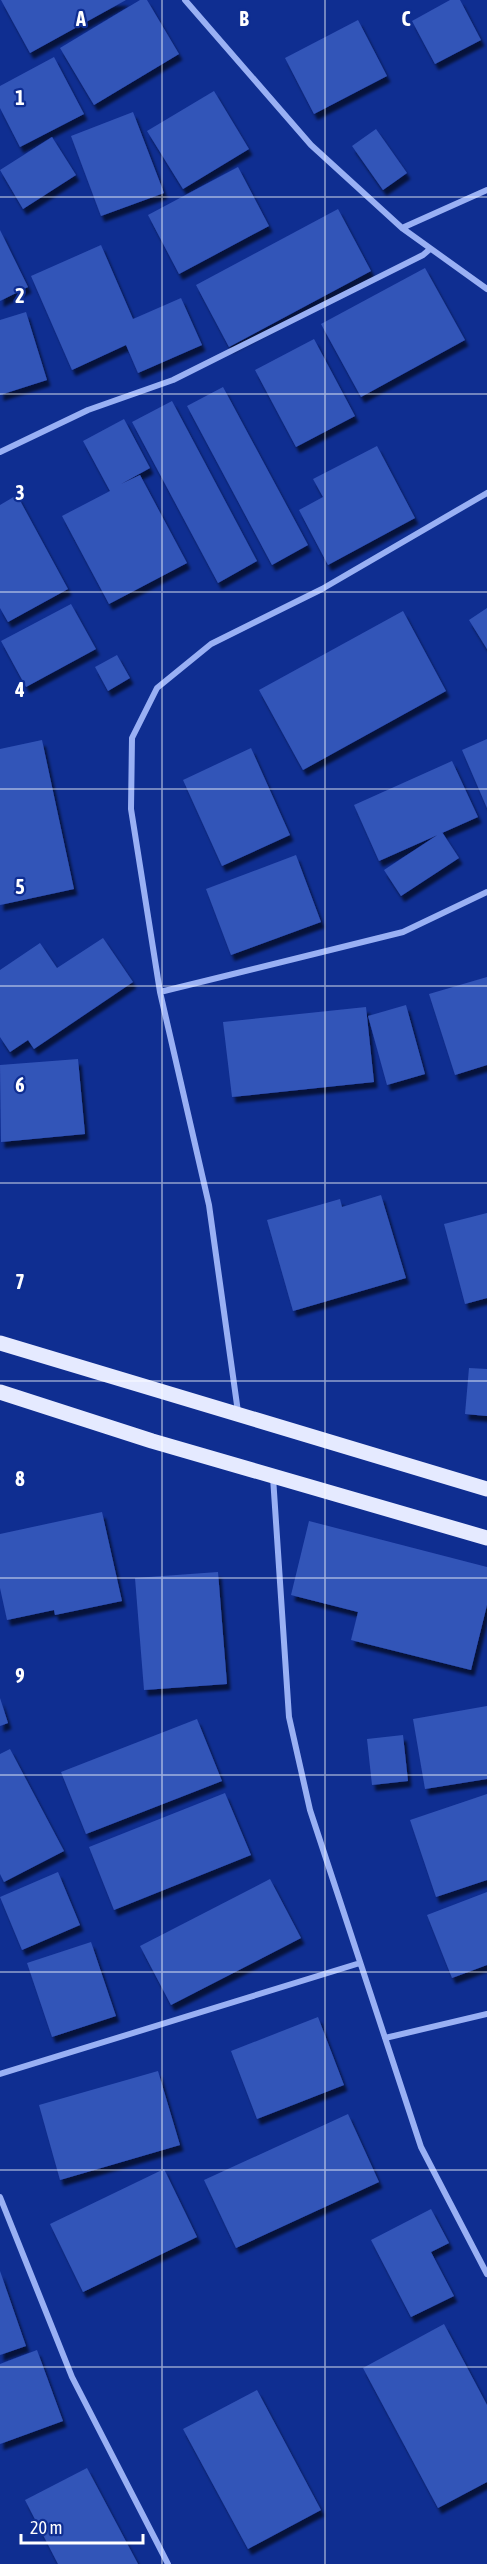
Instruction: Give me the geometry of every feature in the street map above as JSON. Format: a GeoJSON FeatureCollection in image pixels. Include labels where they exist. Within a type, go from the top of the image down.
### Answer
{"type":"FeatureCollection","features":[{"type":"Feature","properties":{"kind":"main road"},"geometry":{"type":"LineString","coordinates":[[0,1343],[487,1489]]}},
{"type":"Feature","properties":{"kind":"main road"},"geometry":{"type":"LineString","coordinates":[[0,1392],[487,1539]]}},
{"type":"Feature","properties":{"kind":"street"},"geometry":{"type":"LineString","coordinates":[[185,0],[311,145],[402,228],[487,289]]}},
{"type":"Feature","properties":{"kind":"street"},"geometry":{"type":"LineString","coordinates":[[402,228],[487,190]]}},
{"type":"Feature","properties":{"kind":"street"},"geometry":{"type":"LineString","coordinates":[[0,452],[88,410],[173,380],[423,255],[430,249]]}},
{"type":"Feature","properties":{"kind":"street"},"geometry":{"type":"LineString","coordinates":[[238,1413],[209,1205],[160,992],[132,809],[132,738],[157,688],[211,644],[322,588],[487,493]]}},
{"type":"Feature","properties":{"kind":"street"},"geometry":{"type":"LineString","coordinates":[[160,992],[403,932],[487,892]]}},
{"type":"Feature","properties":{"kind":"street"},"geometry":{"type":"LineString","coordinates":[[273,1476],[289,1717],[310,1810],[421,2147],[487,2274]]}},
{"type":"Feature","properties":{"kind":"street"},"geometry":{"type":"LineString","coordinates":[[0,2074],[360,1963]]}},
{"type":"Feature","properties":{"kind":"street"},"geometry":{"type":"LineString","coordinates":[[385,2038],[487,2014]]}},
{"type":"Feature","properties":{"kind":"street"},"geometry":{"type":"LineString","coordinates":[[0,2197],[72,2378],[168,2564]]}},
{"type":"Feature","properties":{"kind":"building"},"geometry":{"type":"Polygon","coordinates":[[[1,0],[126,0],[30,53],[1,0]]]}},
{"type":"Feature","properties":{"kind":"building"},"geometry":{"type":"Polygon","coordinates":[[[140,0],[147,0],[179,54],[94,105],[60,48],[140,0]]]}},
{"type":"Feature","properties":{"kind":"building"},"geometry":{"type":"Polygon","coordinates":[[[450,0],[460,0],[481,40],[435,64],[412,21],[450,0]]]}},
{"type":"Feature","properties":{"kind":"building"},"geometry":{"type":"Polygon","coordinates":[[[358,20],[387,76],[314,114],[285,58],[358,20]]]}},
{"type":"Feature","properties":{"kind":"building"},"geometry":{"type":"Polygon","coordinates":[[[54,57],[84,114],[20,147],[0,108],[0,86],[54,57]]]}},
{"type":"Feature","properties":{"kind":"building"},"geometry":{"type":"Polygon","coordinates":[[[214,91],[249,149],[183,189],[147,131],[214,91]]]}},
{"type":"Feature","properties":{"kind":"building"},"geometry":{"type":"Polygon","coordinates":[[[133,112],[164,193],[101,216],[71,136],[133,112]]]}},
{"type":"Feature","properties":{"kind":"building"},"geometry":{"type":"Polygon","coordinates":[[[376,129],[407,173],[383,190],[352,146],[376,129]]]}},
{"type":"Feature","properties":{"kind":"building"},"geometry":{"type":"Polygon","coordinates":[[[52,137],[76,175],[23,209],[0,170],[52,137]]]}},
{"type":"Feature","properties":{"kind":"building"},"geometry":{"type":"Polygon","coordinates":[[[238,167],[269,226],[179,274],[148,215],[238,167]]]}},
{"type":"Feature","properties":{"kind":"building"},"geometry":{"type":"Polygon","coordinates":[[[338,209],[371,271],[229,347],[196,285],[338,209]]]}},
{"type":"Feature","properties":{"kind":"building"},"geometry":{"type":"Polygon","coordinates":[[[0,230],[28,287],[0,301],[0,230]]]}},
{"type":"Feature","properties":{"kind":"building"},"geometry":{"type":"Polygon","coordinates":[[[101,245],[133,319],[181,298],[202,345],[138,373],[126,345],[72,370],[31,276],[101,245]]]}},
{"type":"Feature","properties":{"kind":"building"},"geometry":{"type":"Polygon","coordinates":[[[425,268],[465,340],[361,397],[321,324],[425,268]]]}},
{"type":"Feature","properties":{"kind":"building"},"geometry":{"type":"Polygon","coordinates":[[[26,312],[47,380],[0,395],[0,320],[26,312]]]}},
{"type":"Feature","properties":{"kind":"building"},"geometry":{"type":"Polygon","coordinates":[[[314,339],[355,416],[296,447],[255,370],[314,339]]]}},
{"type":"Feature","properties":{"kind":"building"},"geometry":{"type":"Polygon","coordinates":[[[223,387],[308,545],[272,565],[187,406],[223,387]]]}},
{"type":"Feature","properties":{"kind":"building"},"geometry":{"type":"Polygon","coordinates":[[[172,401],[257,561],[218,583],[132,422],[172,401]]]}},
{"type":"Feature","properties":{"kind":"building"},"geometry":{"type":"Polygon","coordinates":[[[124,419],[150,468],[121,484],[140,475],[187,563],[109,604],[62,516],[110,491],[83,441],[124,419]]]}},
{"type":"Feature","properties":{"kind":"building"},"geometry":{"type":"Polygon","coordinates":[[[377,446],[415,518],[328,565],[299,510],[323,497],[313,479],[377,446]]]}},
{"type":"Feature","properties":{"kind":"building"},"geometry":{"type":"Polygon","coordinates":[[[17,495],[68,589],[8,622],[0,608],[0,505],[17,495]]]}},
{"type":"Feature","properties":{"kind":"building"},"geometry":{"type":"Polygon","coordinates":[[[71,604],[96,649],[26,687],[1,641],[71,604]]]}},
{"type":"Feature","properties":{"kind":"building"},"geometry":{"type":"Polygon","coordinates":[[[487,608],[487,649],[469,620],[487,608]]]}},
{"type":"Feature","properties":{"kind":"building"},"geometry":{"type":"Polygon","coordinates":[[[403,611],[446,691],[303,770],[259,690],[403,611]]]}},
{"type":"Feature","properties":{"kind":"building"},"geometry":{"type":"Polygon","coordinates":[[[117,655],[130,678],[108,691],[95,667],[117,655]]]}},
{"type":"Feature","properties":{"kind":"building"},"geometry":{"type":"Polygon","coordinates":[[[487,739],[487,808],[462,750],[487,739]]]}},
{"type":"Feature","properties":{"kind":"building"},"geometry":{"type":"Polygon","coordinates":[[[42,740],[74,889],[0,905],[0,749],[42,740]]]}},
{"type":"Feature","properties":{"kind":"building"},"geometry":{"type":"Polygon","coordinates":[[[251,748],[290,835],[222,866],[183,780],[251,748]]]}},
{"type":"Feature","properties":{"kind":"building"},"geometry":{"type":"Polygon","coordinates":[[[452,761],[478,817],[379,861],[354,805],[452,761]]]}},
{"type":"Feature","properties":{"kind":"building"},"geometry":{"type":"Polygon","coordinates":[[[442,832],[459,858],[401,896],[384,870],[442,832]]]}},
{"type":"Feature","properties":{"kind":"building"},"geometry":{"type":"Polygon","coordinates":[[[296,855],[321,922],[231,955],[206,889],[296,855]]]}},
{"type":"Feature","properties":{"kind":"building"},"geometry":{"type":"Polygon","coordinates":[[[103,938],[133,982],[34,1049],[28,1040],[10,1052],[0,1037],[0,970],[40,943],[57,968],[103,938]]]}},
{"type":"Feature","properties":{"kind":"building"},"geometry":{"type":"Polygon","coordinates":[[[487,977],[487,1065],[455,1075],[429,994],[487,977]]]}},
{"type":"Feature","properties":{"kind":"building"},"geometry":{"type":"Polygon","coordinates":[[[406,1005],[425,1074],[387,1085],[368,1016],[406,1005]]]}},
{"type":"Feature","properties":{"kind":"building"},"geometry":{"type":"Polygon","coordinates":[[[366,1007],[374,1082],[232,1097],[223,1022],[366,1007]]]}},
{"type":"Feature","properties":{"kind":"building"},"geometry":{"type":"Polygon","coordinates":[[[78,1059],[85,1134],[1,1142],[0,1065],[78,1059]]]}},
{"type":"Feature","properties":{"kind":"building"},"geometry":{"type":"Polygon","coordinates":[[[381,1195],[406,1278],[293,1311],[267,1220],[340,1199],[342,1207],[381,1195]]]}},
{"type":"Feature","properties":{"kind":"building"},"geometry":{"type":"Polygon","coordinates":[[[487,1213],[487,1298],[465,1304],[444,1224],[487,1213]]]}},
{"type":"Feature","properties":{"kind":"building"},"geometry":{"type":"Polygon","coordinates":[[[469,1368],[487,1369],[487,1416],[465,1414],[469,1368]]]}},
{"type":"Feature","properties":{"kind":"building"},"geometry":{"type":"Polygon","coordinates":[[[102,1512],[122,1601],[55,1615],[54,1610],[7,1620],[0,1588],[0,1534],[102,1512]]]}},
{"type":"Feature","properties":{"kind":"building"},"geometry":{"type":"Polygon","coordinates":[[[309,1521],[487,1567],[487,1605],[471,1670],[351,1640],[358,1612],[291,1595],[309,1521]]]}},
{"type":"Feature","properties":{"kind":"building"},"geometry":{"type":"Polygon","coordinates":[[[218,1572],[227,1684],[144,1690],[135,1578],[218,1572]]]}},
{"type":"Feature","properties":{"kind":"building"},"geometry":{"type":"Polygon","coordinates":[[[0,1698],[8,1723],[0,1726],[0,1698]]]}},
{"type":"Feature","properties":{"kind":"building"},"geometry":{"type":"Polygon","coordinates":[[[487,1706],[487,1779],[425,1789],[413,1719],[487,1706]]]}},
{"type":"Feature","properties":{"kind":"building"},"geometry":{"type":"Polygon","coordinates":[[[197,1719],[222,1781],[86,1834],[61,1772],[197,1719]]]}},
{"type":"Feature","properties":{"kind":"building"},"geometry":{"type":"Polygon","coordinates":[[[403,1735],[408,1781],[372,1785],[367,1739],[403,1735]]]}},
{"type":"Feature","properties":{"kind":"building"},"geometry":{"type":"Polygon","coordinates":[[[10,1749],[64,1851],[4,1882],[0,1874],[0,1754],[10,1749]]]}},
{"type":"Feature","properties":{"kind":"building"},"geometry":{"type":"Polygon","coordinates":[[[225,1793],[251,1855],[114,1910],[89,1847],[225,1793]]]}},
{"type":"Feature","properties":{"kind":"building"},"geometry":{"type":"Polygon","coordinates":[[[487,1794],[487,1880],[436,1897],[410,1820],[487,1794]]]}},
{"type":"Feature","properties":{"kind":"building"},"geometry":{"type":"Polygon","coordinates":[[[58,1872],[80,1925],[22,1950],[0,1897],[58,1872]]]}},
{"type":"Feature","properties":{"kind":"building"},"geometry":{"type":"Polygon","coordinates":[[[270,1879],[301,1938],[171,2005],[140,1946],[270,1879]]]}},
{"type":"Feature","properties":{"kind":"building"},"geometry":{"type":"Polygon","coordinates":[[[487,1892],[487,1965],[452,1978],[427,1915],[487,1892]]]}},
{"type":"Feature","properties":{"kind":"building"},"geometry":{"type":"Polygon","coordinates":[[[91,1942],[116,2016],[52,2037],[27,1963],[91,1942]]]}},
{"type":"Feature","properties":{"kind":"building"},"geometry":{"type":"Polygon","coordinates":[[[318,2017],[344,2085],[257,2119],[231,2051],[318,2017]]]}},
{"type":"Feature","properties":{"kind":"building"},"geometry":{"type":"Polygon","coordinates":[[[158,2071],[180,2145],[60,2180],[39,2105],[158,2071]]]}},
{"type":"Feature","properties":{"kind":"building"},"geometry":{"type":"Polygon","coordinates":[[[348,2114],[379,2182],[236,2248],[204,2180],[348,2114]]]}},
{"type":"Feature","properties":{"kind":"building"},"geometry":{"type":"Polygon","coordinates":[[[164,2169],[197,2237],[83,2292],[50,2224],[164,2169]]]}},
{"type":"Feature","properties":{"kind":"building"},"geometry":{"type":"Polygon","coordinates":[[[431,2209],[449,2243],[431,2252],[454,2296],[411,2317],[371,2240],[431,2209]]]}},
{"type":"Feature","properties":{"kind":"building"},"geometry":{"type":"Polygon","coordinates":[[[0,2271],[26,2346],[0,2355],[0,2271]]]}},
{"type":"Feature","properties":{"kind":"building"},"geometry":{"type":"Polygon","coordinates":[[[444,2324],[487,2405],[487,2482],[438,2508],[363,2368],[444,2324]]]}},
{"type":"Feature","properties":{"kind":"building"},"geometry":{"type":"Polygon","coordinates":[[[37,2350],[63,2421],[0,2444],[0,2364],[37,2350]]]}},
{"type":"Feature","properties":{"kind":"building"},"geometry":{"type":"Polygon","coordinates":[[[257,2390],[321,2510],[248,2549],[183,2429],[257,2390]]]}},
{"type":"Feature","properties":{"kind":"building"},"geometry":{"type":"Polygon","coordinates":[[[87,2468],[138,2564],[58,2564],[25,2500],[87,2468]]]}}]}
